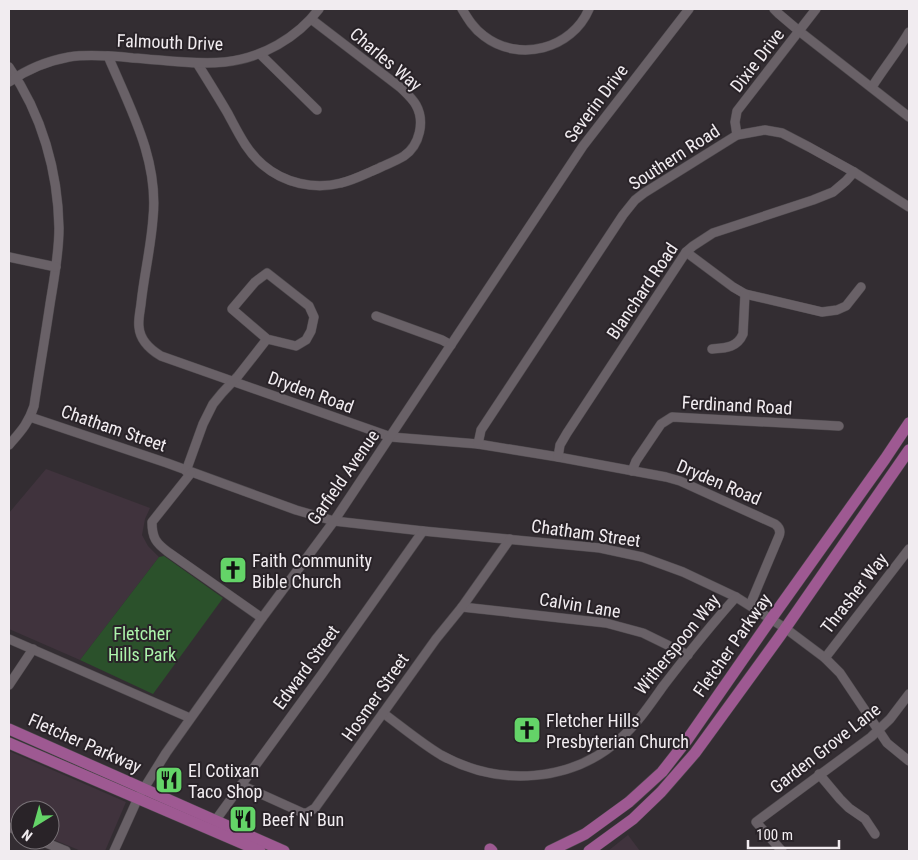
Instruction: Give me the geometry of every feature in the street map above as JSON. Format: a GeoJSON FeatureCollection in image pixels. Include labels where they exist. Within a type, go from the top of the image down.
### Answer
{"type":"FeatureCollection","features":[{"type":"Feature","properties":{"kind":"main road","name":"Fletcher Parkway"},"geometry":{"type":"LineString","coordinates":[[550,851],[585,834],[629,802],[662,772],[739,667],[909,423]]}},
{"type":"Feature","properties":{"kind":"main road","name":"Fletcher Parkway"},"geometry":{"type":"LineString","coordinates":[[589,851],[633,818],[661,792],[696,753],[909,450]]}},
{"type":"Feature","properties":{"kind":"main road","name":"Fletcher Parkway"},"geometry":{"type":"LineString","coordinates":[[9,729],[141,793],[188,821],[260,851]]}},
{"type":"Feature","properties":{"kind":"main road","name":"Fletcher Parkway"},"geometry":{"type":"LineString","coordinates":[[9,743],[215,821],[284,851]]}},
{"type":"Feature","properties":{"kind":"main road"},"geometry":{"type":"LineString","coordinates":[[188,821],[190,818],[208,825],[215,821]]}},
{"type":"Feature","properties":{"kind":"street","name":"Falmouth Drive"},"geometry":{"type":"LineString","coordinates":[[12,79],[30,69],[70,57],[108,56],[197,63],[226,62],[260,54],[274,47],[300,30],[319,9]]}},
{"type":"Feature","properties":{"kind":"street"},"geometry":{"type":"LineString","coordinates":[[462,9],[471,24],[482,35],[502,46],[522,50],[543,48],[562,40],[579,25],[589,9]]}},
{"type":"Feature","properties":{"kind":"street","name":"Severin Drive"},"geometry":{"type":"LineString","coordinates":[[532,220],[582,146],[689,9]]}},
{"type":"Feature","properties":{"kind":"street"},"geometry":{"type":"LineString","coordinates":[[774,9],[799,31],[909,117]]}},
{"type":"Feature","properties":{"kind":"street","name":"Dixie Drive"},"geometry":{"type":"LineString","coordinates":[[737,135],[735,122],[737,112],[816,9]]}},
{"type":"Feature","properties":{"kind":"street","name":"Charles Way"},"geometry":{"type":"LineString","coordinates":[[197,63],[248,149],[262,165],[281,177],[293,182],[309,185],[333,185],[349,181],[403,156],[414,144],[420,128],[418,110],[412,99],[401,88],[311,19]]}},
{"type":"Feature","properties":{"kind":"street"},"geometry":{"type":"LineString","coordinates":[[872,87],[889,61],[900,49],[909,32]]}},
{"type":"Feature","properties":{"kind":"street"},"geometry":{"type":"LineString","coordinates":[[260,54],[317,110]]}},
{"type":"Feature","properties":{"kind":"street","name":"Dryden Road"},"geometry":{"type":"LineString","coordinates":[[108,56],[146,148],[151,170],[154,191],[154,216],[138,326],[141,335],[150,348],[161,356],[391,437],[478,444],[666,477],[775,524],[779,529],[779,536]]}},
{"type":"Feature","properties":{"kind":"street"},"geometry":{"type":"LineString","coordinates":[[9,67],[12,79],[26,95],[42,131],[55,180],[59,230],[56,267],[34,406],[25,428],[9,446]]}},
{"type":"Feature","properties":{"kind":"street","name":"Southern Road"},"geometry":{"type":"LineString","coordinates":[[478,444],[481,430],[623,215],[644,193],[737,135],[765,130],[782,133],[854,172],[909,207]]}},
{"type":"Feature","properties":{"kind":"street","name":"Blanchard Road"},"geometry":{"type":"LineString","coordinates":[[558,457],[560,445],[566,433],[686,252],[713,233],[833,192],[854,172]]}},
{"type":"Feature","properties":{"kind":"street","name":"Garfield Avenue"},"geometry":{"type":"LineString","coordinates":[[114,851],[141,793],[166,753],[262,618],[334,522],[532,220]]}},
{"type":"Feature","properties":{"kind":"street"},"geometry":{"type":"LineString","coordinates":[[686,252],[745,294],[827,312],[846,306],[860,287]]}},
{"type":"Feature","properties":{"kind":"street"},"geometry":{"type":"LineString","coordinates":[[9,258],[56,267]]}},
{"type":"Feature","properties":{"kind":"street"},"geometry":{"type":"LineString","coordinates":[[267,273],[309,306],[314,317],[311,331],[306,340],[296,346],[267,339],[232,309],[255,282],[267,273]]}},
{"type":"Feature","properties":{"kind":"street"},"geometry":{"type":"LineString","coordinates":[[712,349],[731,347],[740,340],[743,334],[745,294]]}},
{"type":"Feature","properties":{"kind":"street"},"geometry":{"type":"LineString","coordinates":[[376,316],[451,345]]}},
{"type":"Feature","properties":{"kind":"street"},"geometry":{"type":"LineString","coordinates":[[262,618],[158,544],[152,531],[152,522],[189,472],[203,424],[217,398],[234,381],[267,339]]}},
{"type":"Feature","properties":{"kind":"street","name":"Chatham Street"},"geometry":{"type":"LineString","coordinates":[[30,417],[334,522],[600,548],[670,566],[750,605],[825,658],[840,673],[887,743],[909,760]]}},
{"type":"Feature","properties":{"kind":"street","name":"Ferdinand Road"},"geometry":{"type":"LineString","coordinates":[[632,471],[636,461],[662,424],[672,418],[839,426]]}},
{"type":"Feature","properties":{"kind":"street","name":"Edward Street"},"geometry":{"type":"LineString","coordinates":[[215,821],[423,531]]}},
{"type":"Feature","properties":{"kind":"street","name":"Witherspoon Way"},"geometry":{"type":"LineString","coordinates":[[750,605],[779,536]]}},
{"type":"Feature","properties":{"kind":"street","name":"Hosmer Street"},"geometry":{"type":"LineString","coordinates":[[241,786],[303,813],[307,813],[315,808],[510,539]]}},
{"type":"Feature","properties":{"kind":"street","name":"Thrasher Way"},"geometry":{"type":"LineString","coordinates":[[825,658],[909,549]]}},
{"type":"Feature","properties":{"kind":"street","name":"Witherspoon Way"},"geometry":{"type":"LineString","coordinates":[[383,713],[433,750],[470,768],[492,774],[514,776],[548,774],[568,768],[583,763],[615,744],[636,722],[736,597]]}},
{"type":"Feature","properties":{"kind":"street","name":"Calvin Lane"},"geometry":{"type":"LineString","coordinates":[[462,607],[606,623],[643,633],[688,655]]}},
{"type":"Feature","properties":{"kind":"street"},"geometry":{"type":"LineString","coordinates":[[9,639],[190,718]]}},
{"type":"Feature","properties":{"kind":"street"},"geometry":{"type":"LineString","coordinates":[[9,685],[33,650]]}},
{"type":"Feature","properties":{"kind":"street","name":"Garden Grove Lane"},"geometry":{"type":"LineString","coordinates":[[782,851],[756,822],[870,737],[890,720],[909,694]]}},
{"type":"Feature","properties":{"kind":"street"},"geometry":{"type":"LineString","coordinates":[[819,774],[849,808],[865,819],[875,834]]}},
{"type":"Feature","properties":{"kind":"shaded area"},"geometry":{"type":"Polygon","coordinates":[[[46,469],[150,508],[145,519],[142,535],[148,546],[159,557],[80,660],[9,629],[9,513],[46,469]]]}},
{"type":"Feature","properties":{"kind":"shaded area"},"geometry":{"type":"Polygon","coordinates":[[[9,751],[126,802],[105,851],[81,851],[60,842],[60,800],[10,800],[9,821],[9,751]]]}},
{"type":"Feature","properties":{"kind":"shaded area"},"geometry":{"type":"Polygon","coordinates":[[[628,835],[640,851],[608,851],[628,835]]]}},
{"type":"Feature","properties":{"kind":"green space","name":"Fletcher Hills Park"},"geometry":{"type":"Polygon","coordinates":[[[164,556],[223,598],[153,694],[80,660],[159,557],[164,556]]]}},
{"type":"Feature","properties":{"kind":"place","name":"Faith Community Bible Church"},"geometry":{"type":"Point","coordinates":[233,570]}},
{"type":"Feature","properties":{"kind":"place","name":"Fletcher Hills Presbyterian Church"},"geometry":{"type":"Point","coordinates":[527,730]}},
{"type":"Feature","properties":{"kind":"place","name":"El Cotixan Taco Shop"},"geometry":{"type":"Point","coordinates":[169,780]}},
{"type":"Feature","properties":{"kind":"place","name":"Beef N' Bun"},"geometry":{"type":"Point","coordinates":[243,819]}}]}
